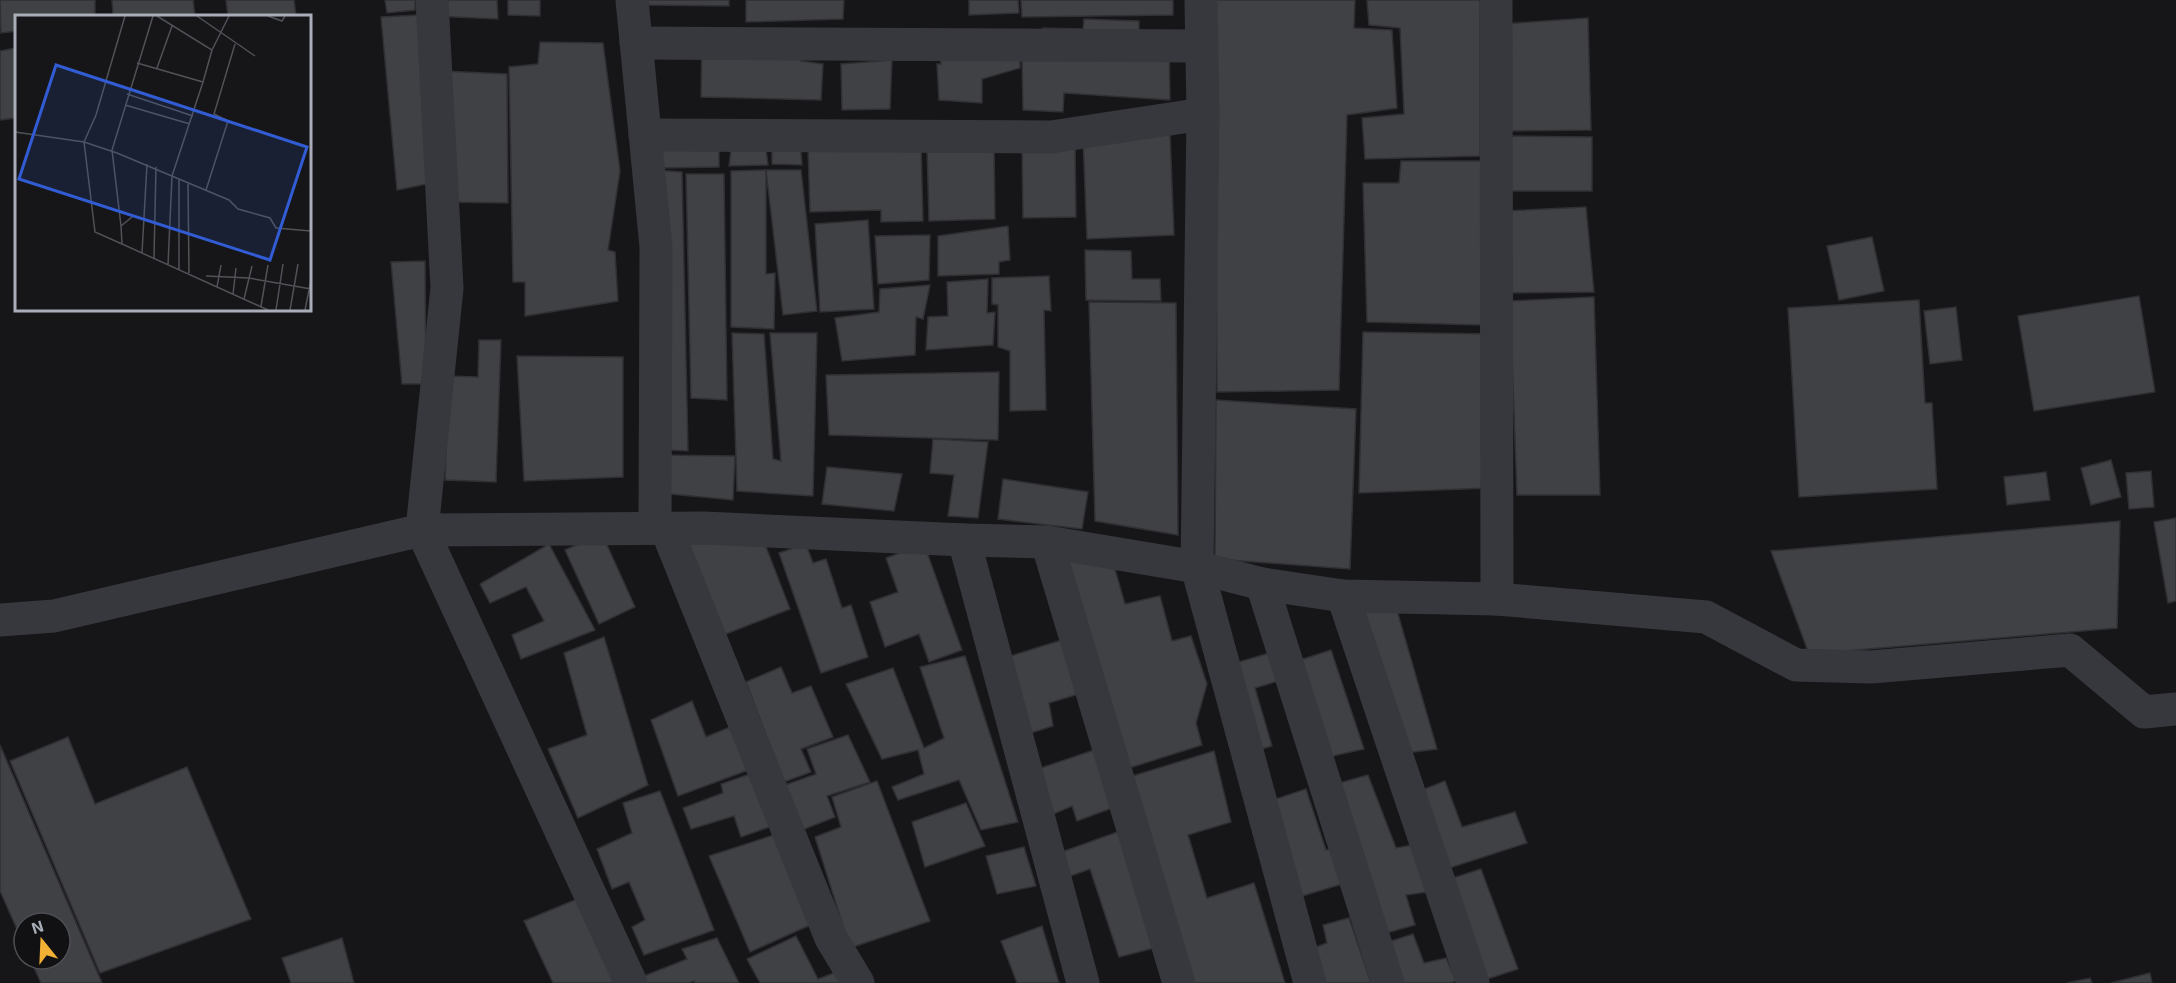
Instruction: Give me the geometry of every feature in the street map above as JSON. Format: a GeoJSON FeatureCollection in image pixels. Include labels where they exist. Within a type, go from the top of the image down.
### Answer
{"type":"FeatureCollection","features":[{"type":"Feature","properties":{"kind":"street"},"geometry":{"type":"LineString","coordinates":[[432,0],[447,288],[422,530],[631,983]]}},
{"type":"Feature","properties":{"kind":"street"},"geometry":{"type":"LineString","coordinates":[[632,0],[656,248],[655,520],[666,528],[831,938],[858,983]]}},
{"type":"Feature","properties":{"kind":"street"},"geometry":{"type":"LineString","coordinates":[[1201,0],[1203,114],[1197,567],[1310,983]]}},
{"type":"Feature","properties":{"kind":"street"},"geometry":{"type":"LineString","coordinates":[[1496,0],[1497,599]]}},
{"type":"Feature","properties":{"kind":"street"},"geometry":{"type":"LineString","coordinates":[[636,43],[1202,46]]}},
{"type":"Feature","properties":{"kind":"street"},"geometry":{"type":"LineString","coordinates":[[645,135],[1051,137],[1203,114]]}},
{"type":"Feature","properties":{"kind":"street"},"geometry":{"type":"LineString","coordinates":[[0,620],[54,616],[422,530],[666,528],[1047,542],[1197,567],[1262,584],[1343,596],[1497,599],[1706,617],[1796,665],[1871,667],[2070,650],[2144,712],[2176,709]]}},
{"type":"Feature","properties":{"kind":"street"},"geometry":{"type":"LineString","coordinates":[[964,540],[1083,983]]}},
{"type":"Feature","properties":{"kind":"street"},"geometry":{"type":"LineString","coordinates":[[1047,542],[1179,983]]}},
{"type":"Feature","properties":{"kind":"street"},"geometry":{"type":"LineString","coordinates":[[1262,584],[1388,983]]}},
{"type":"Feature","properties":{"kind":"street"},"geometry":{"type":"LineString","coordinates":[[1343,596],[1473,983]]}},
{"type":"Feature","properties":{"kind":"building"},"geometry":{"type":"Polygon","coordinates":[[[0,0],[95,0],[95,15],[15,15],[15,31],[1,33],[0,0]]]}},
{"type":"Feature","properties":{"kind":"building"},"geometry":{"type":"Polygon","coordinates":[[[112,0],[193,0],[195,15],[113,15],[112,0]]]}},
{"type":"Feature","properties":{"kind":"building"},"geometry":{"type":"Polygon","coordinates":[[[226,0],[294,0],[296,15],[228,15],[226,0]]]}},
{"type":"Feature","properties":{"kind":"building"},"geometry":{"type":"Polygon","coordinates":[[[385,0],[415,0],[415,10],[387,13],[385,0]]]}},
{"type":"Feature","properties":{"kind":"building"},"geometry":{"type":"Polygon","coordinates":[[[433,0],[497,0],[498,19],[433,16],[433,0]]]}},
{"type":"Feature","properties":{"kind":"building"},"geometry":{"type":"Polygon","coordinates":[[[508,0],[540,0],[540,16],[508,15],[508,0]]]}},
{"type":"Feature","properties":{"kind":"building"},"geometry":{"type":"Polygon","coordinates":[[[644,0],[729,0],[729,6],[644,5],[644,0]]]}},
{"type":"Feature","properties":{"kind":"building"},"geometry":{"type":"Polygon","coordinates":[[[746,0],[844,0],[843,19],[746,22],[746,0]]]}},
{"type":"Feature","properties":{"kind":"building"},"geometry":{"type":"Polygon","coordinates":[[[969,0],[1018,0],[1019,13],[969,15],[969,0]]]}},
{"type":"Feature","properties":{"kind":"building"},"geometry":{"type":"Polygon","coordinates":[[[1021,0],[1173,0],[1173,15],[1022,17],[1021,0]]]}},
{"type":"Feature","properties":{"kind":"building"},"geometry":{"type":"Polygon","coordinates":[[[1215,0],[1355,0],[1354,28],[1392,30],[1397,108],[1347,115],[1339,390],[1217,392],[1215,0]]]}},
{"type":"Feature","properties":{"kind":"building"},"geometry":{"type":"Polygon","coordinates":[[[1367,0],[1480,0],[1480,156],[1365,159],[1362,118],[1404,114],[1400,28],[1369,25],[1367,0]]]}},
{"type":"Feature","properties":{"kind":"building"},"geometry":{"type":"Polygon","coordinates":[[[419,15],[427,184],[397,190],[381,17],[419,15]]]}},
{"type":"Feature","properties":{"kind":"building"},"geometry":{"type":"Polygon","coordinates":[[[1588,18],[1591,130],[1510,131],[1503,24],[1588,18]]]}},
{"type":"Feature","properties":{"kind":"building"},"geometry":{"type":"Polygon","coordinates":[[[1084,19],[1139,21],[1139,40],[1169,41],[1170,100],[1064,93],[1063,112],[1023,110],[1022,58],[1044,57],[1043,28],[1083,29],[1084,19]]]}},
{"type":"Feature","properties":{"kind":"building"},"geometry":{"type":"Polygon","coordinates":[[[702,32],[800,35],[801,61],[823,64],[821,100],[701,97],[702,32]]]}},
{"type":"Feature","properties":{"kind":"building"},"geometry":{"type":"Polygon","coordinates":[[[938,38],[1019,39],[1020,68],[982,79],[982,103],[939,100],[937,64],[941,64],[938,38]]]}},
{"type":"Feature","properties":{"kind":"building"},"geometry":{"type":"Polygon","coordinates":[[[540,42],[603,43],[620,171],[608,250],[615,252],[618,301],[525,316],[525,282],[513,282],[509,67],[538,64],[540,42]]]}},
{"type":"Feature","properties":{"kind":"building"},"geometry":{"type":"Polygon","coordinates":[[[15,48],[15,118],[0,120],[0,51],[15,48]]]}},
{"type":"Feature","properties":{"kind":"building"},"geometry":{"type":"Polygon","coordinates":[[[892,60],[890,109],[842,110],[841,64],[892,60]]]}},
{"type":"Feature","properties":{"kind":"building"},"geometry":{"type":"Polygon","coordinates":[[[442,71],[507,74],[508,203],[447,202],[442,71]]]}},
{"type":"Feature","properties":{"kind":"building"},"geometry":{"type":"Polygon","coordinates":[[[1170,134],[1174,235],[1087,239],[1083,138],[1170,134]]]}},
{"type":"Feature","properties":{"kind":"building"},"geometry":{"type":"Polygon","coordinates":[[[1509,136],[1592,137],[1592,191],[1508,191],[1509,136]]]}},
{"type":"Feature","properties":{"kind":"building"},"geometry":{"type":"Polygon","coordinates":[[[800,139],[802,165],[772,164],[772,143],[800,139]]]}},
{"type":"Feature","properties":{"kind":"building"},"geometry":{"type":"Polygon","coordinates":[[[719,141],[719,167],[660,168],[660,142],[719,141]]]}},
{"type":"Feature","properties":{"kind":"building"},"geometry":{"type":"Polygon","coordinates":[[[732,142],[765,142],[768,165],[729,166],[732,142]]]}},
{"type":"Feature","properties":{"kind":"building"},"geometry":{"type":"Polygon","coordinates":[[[921,142],[923,221],[881,222],[881,210],[810,212],[808,148],[921,142]]]}},
{"type":"Feature","properties":{"kind":"building"},"geometry":{"type":"Polygon","coordinates":[[[1075,145],[1076,217],[1023,218],[1022,146],[1075,145]]]}},
{"type":"Feature","properties":{"kind":"building"},"geometry":{"type":"Polygon","coordinates":[[[994,147],[995,219],[929,221],[927,148],[994,147]]]}},
{"type":"Feature","properties":{"kind":"building"},"geometry":{"type":"Polygon","coordinates":[[[1401,161],[1482,161],[1482,325],[1367,322],[1363,183],[1399,183],[1401,161]]]}},
{"type":"Feature","properties":{"kind":"building"},"geometry":{"type":"Polygon","coordinates":[[[639,169],[682,172],[688,451],[649,449],[639,169]]]}},
{"type":"Feature","properties":{"kind":"building"},"geometry":{"type":"Polygon","coordinates":[[[766,170],[766,274],[775,273],[774,329],[731,327],[731,171],[766,170]]]}},
{"type":"Feature","properties":{"kind":"building"},"geometry":{"type":"Polygon","coordinates":[[[766,170],[801,170],[817,311],[783,315],[766,170]]]}},
{"type":"Feature","properties":{"kind":"building"},"geometry":{"type":"Polygon","coordinates":[[[686,174],[724,174],[727,400],[691,398],[686,174]]]}},
{"type":"Feature","properties":{"kind":"building"},"geometry":{"type":"Polygon","coordinates":[[[1586,207],[1594,292],[1509,293],[1506,211],[1586,207]]]}},
{"type":"Feature","properties":{"kind":"building"},"geometry":{"type":"Polygon","coordinates":[[[868,220],[874,309],[820,312],[815,224],[868,220]]]}},
{"type":"Feature","properties":{"kind":"building"},"geometry":{"type":"Polygon","coordinates":[[[1008,226],[1010,260],[999,262],[999,274],[938,276],[938,236],[1008,226]]]}},
{"type":"Feature","properties":{"kind":"building"},"geometry":{"type":"Polygon","coordinates":[[[930,235],[929,280],[878,284],[875,236],[930,235]]]}},
{"type":"Feature","properties":{"kind":"building"},"geometry":{"type":"Polygon","coordinates":[[[1872,237],[1884,291],[1839,300],[1827,246],[1872,237]]]}},
{"type":"Feature","properties":{"kind":"building"},"geometry":{"type":"Polygon","coordinates":[[[1085,250],[1131,251],[1132,279],[1160,279],[1161,301],[1086,300],[1085,250]]]}},
{"type":"Feature","properties":{"kind":"building"},"geometry":{"type":"Polygon","coordinates":[[[425,261],[426,384],[402,384],[391,262],[425,261]]]}},
{"type":"Feature","properties":{"kind":"building"},"geometry":{"type":"Polygon","coordinates":[[[1049,276],[1051,311],[1044,310],[1046,410],[1010,411],[1010,351],[998,347],[998,305],[992,304],[992,278],[1049,276]]]}},
{"type":"Feature","properties":{"kind":"building"},"geometry":{"type":"Polygon","coordinates":[[[988,279],[987,313],[995,312],[993,345],[926,350],[928,317],[948,316],[947,282],[988,279]]]}},
{"type":"Feature","properties":{"kind":"building"},"geometry":{"type":"Polygon","coordinates":[[[930,285],[923,319],[916,317],[915,355],[842,361],[835,318],[879,312],[880,289],[930,285]]]}},
{"type":"Feature","properties":{"kind":"building"},"geometry":{"type":"Polygon","coordinates":[[[2139,296],[2155,392],[2034,411],[2018,316],[2139,296]]]}},
{"type":"Feature","properties":{"kind":"building"},"geometry":{"type":"Polygon","coordinates":[[[1594,297],[1600,495],[1517,495],[1510,301],[1594,297]]]}},
{"type":"Feature","properties":{"kind":"building"},"geometry":{"type":"Polygon","coordinates":[[[1919,300],[1925,403],[1932,403],[1937,489],[1799,497],[1788,308],[1919,300]]]}},
{"type":"Feature","properties":{"kind":"building"},"geometry":{"type":"Polygon","coordinates":[[[1089,302],[1176,303],[1178,535],[1095,521],[1089,302]]]}},
{"type":"Feature","properties":{"kind":"building"},"geometry":{"type":"Polygon","coordinates":[[[1956,307],[1962,360],[1930,364],[1924,311],[1956,307]]]}},
{"type":"Feature","properties":{"kind":"building"},"geometry":{"type":"Polygon","coordinates":[[[1363,332],[1488,334],[1490,488],[1359,493],[1363,332]]]}},
{"type":"Feature","properties":{"kind":"building"},"geometry":{"type":"Polygon","coordinates":[[[732,333],[764,334],[773,459],[781,461],[770,333],[817,333],[813,496],[737,491],[732,333]]]}},
{"type":"Feature","properties":{"kind":"building"},"geometry":{"type":"Polygon","coordinates":[[[479,340],[501,340],[496,482],[445,480],[449,376],[478,377],[479,340]]]}},
{"type":"Feature","properties":{"kind":"building"},"geometry":{"type":"Polygon","coordinates":[[[517,356],[623,357],[623,477],[524,481],[517,356]]]}},
{"type":"Feature","properties":{"kind":"building"},"geometry":{"type":"Polygon","coordinates":[[[999,372],[998,440],[829,435],[826,375],[999,372]]]}},
{"type":"Feature","properties":{"kind":"building"},"geometry":{"type":"Polygon","coordinates":[[[1216,400],[1356,409],[1350,569],[1215,559],[1216,400]]]}},
{"type":"Feature","properties":{"kind":"building"},"geometry":{"type":"Polygon","coordinates":[[[933,439],[988,442],[978,518],[948,516],[954,475],[930,473],[933,439]]]}},
{"type":"Feature","properties":{"kind":"building"},"geometry":{"type":"Polygon","coordinates":[[[658,455],[735,456],[733,500],[660,493],[658,455]]]}},
{"type":"Feature","properties":{"kind":"building"},"geometry":{"type":"Polygon","coordinates":[[[2111,460],[2121,497],[2091,505],[2081,468],[2111,460]]]}},
{"type":"Feature","properties":{"kind":"building"},"geometry":{"type":"Polygon","coordinates":[[[827,467],[902,474],[894,511],[822,504],[827,467]]]}},
{"type":"Feature","properties":{"kind":"building"},"geometry":{"type":"Polygon","coordinates":[[[2151,471],[2154,507],[2129,509],[2126,473],[2151,471]]]}},
{"type":"Feature","properties":{"kind":"building"},"geometry":{"type":"Polygon","coordinates":[[[2046,472],[2050,500],[2007,505],[2004,477],[2046,472]]]}},
{"type":"Feature","properties":{"kind":"building"},"geometry":{"type":"Polygon","coordinates":[[[1003,479],[1088,492],[1082,529],[998,519],[1003,479]]]}},
{"type":"Feature","properties":{"kind":"building"},"geometry":{"type":"Polygon","coordinates":[[[2176,518],[2176,601],[2168,603],[2154,522],[2176,518]]]}},
{"type":"Feature","properties":{"kind":"building"},"geometry":{"type":"Polygon","coordinates":[[[2120,521],[2117,628],[1809,654],[1771,551],[2120,521]]]}},
{"type":"Feature","properties":{"kind":"building"},"geometry":{"type":"Polygon","coordinates":[[[675,530],[763,539],[790,609],[718,637],[675,530]]]}},
{"type":"Feature","properties":{"kind":"building"},"geometry":{"type":"Polygon","coordinates":[[[602,534],[635,607],[599,624],[565,550],[602,534]]]}},
{"type":"Feature","properties":{"kind":"building"},"geometry":{"type":"Polygon","coordinates":[[[549,544],[595,630],[521,659],[512,635],[544,621],[526,587],[490,603],[480,584],[549,544]]]}},
{"type":"Feature","properties":{"kind":"building"},"geometry":{"type":"Polygon","coordinates":[[[806,544],[813,563],[826,559],[842,608],[851,605],[868,657],[821,673],[779,553],[806,544]]]}},
{"type":"Feature","properties":{"kind":"building"},"geometry":{"type":"Polygon","coordinates":[[[924,544],[962,650],[929,662],[919,634],[885,647],[870,602],[898,592],[886,558],[924,544]]]}},
{"type":"Feature","properties":{"kind":"building"},"geometry":{"type":"Polygon","coordinates":[[[1059,551],[1112,559],[1125,604],[1160,596],[1172,641],[1191,636],[1207,684],[1196,723],[1202,745],[1126,769],[1059,551]]]}},
{"type":"Feature","properties":{"kind":"building"},"geometry":{"type":"Polygon","coordinates":[[[1359,606],[1396,607],[1437,749],[1406,753],[1359,606]]]}},
{"type":"Feature","properties":{"kind":"building"},"geometry":{"type":"Polygon","coordinates":[[[604,637],[648,785],[578,818],[548,749],[587,735],[564,653],[604,637]]]}},
{"type":"Feature","properties":{"kind":"building"},"geometry":{"type":"Polygon","coordinates":[[[1062,640],[1082,693],[1049,703],[1053,726],[1024,735],[1001,659],[1062,640]]]}},
{"type":"Feature","properties":{"kind":"building"},"geometry":{"type":"Polygon","coordinates":[[[1331,650],[1364,749],[1319,759],[1291,663],[1331,650]]]}},
{"type":"Feature","properties":{"kind":"building"},"geometry":{"type":"Polygon","coordinates":[[[1276,651],[1285,679],[1255,688],[1272,746],[1251,752],[1225,666],[1276,651]]]}},
{"type":"Feature","properties":{"kind":"building"},"geometry":{"type":"Polygon","coordinates":[[[965,656],[1018,822],[981,830],[959,780],[898,800],[892,787],[924,774],[918,750],[882,759],[846,684],[893,668],[924,748],[944,738],[920,667],[965,656]]]}},
{"type":"Feature","properties":{"kind":"building"},"geometry":{"type":"Polygon","coordinates":[[[781,667],[792,693],[811,686],[833,737],[801,749],[811,772],[784,782],[746,682],[781,667]]]}},
{"type":"Feature","properties":{"kind":"building"},"geometry":{"type":"Polygon","coordinates":[[[692,701],[706,737],[735,725],[754,768],[678,796],[651,720],[692,701]]]}},
{"type":"Feature","properties":{"kind":"building"},"geometry":{"type":"Polygon","coordinates":[[[848,735],[870,782],[827,796],[835,817],[797,832],[785,785],[816,774],[807,749],[848,735]]]}},
{"type":"Feature","properties":{"kind":"building"},"geometry":{"type":"Polygon","coordinates":[[[68,737],[95,804],[187,767],[251,919],[100,973],[10,761],[68,737]]]}},
{"type":"Feature","properties":{"kind":"building"},"geometry":{"type":"Polygon","coordinates":[[[0,745],[71,911],[12,911],[12,918],[0,891],[0,745]]]}},
{"type":"Feature","properties":{"kind":"building"},"geometry":{"type":"Polygon","coordinates":[[[1094,750],[1112,808],[1077,821],[1072,806],[1044,818],[1032,771],[1094,750]]]}},
{"type":"Feature","properties":{"kind":"building"},"geometry":{"type":"Polygon","coordinates":[[[1214,751],[1231,822],[1188,835],[1207,898],[1254,883],[1285,983],[1191,983],[1126,778],[1214,751]]]}},
{"type":"Feature","properties":{"kind":"building"},"geometry":{"type":"Polygon","coordinates":[[[756,772],[775,825],[741,837],[734,816],[691,829],[683,808],[723,793],[721,784],[756,772]]]}},
{"type":"Feature","properties":{"kind":"building"},"geometry":{"type":"Polygon","coordinates":[[[1368,775],[1396,848],[1418,844],[1435,891],[1406,895],[1415,925],[1379,935],[1332,785],[1368,775]]]}},
{"type":"Feature","properties":{"kind":"building"},"geometry":{"type":"Polygon","coordinates":[[[877,781],[930,921],[850,948],[815,837],[841,827],[832,797],[877,781]]]}},
{"type":"Feature","properties":{"kind":"building"},"geometry":{"type":"Polygon","coordinates":[[[1445,781],[1462,827],[1515,812],[1527,843],[1443,870],[1417,792],[1445,781]]]}},
{"type":"Feature","properties":{"kind":"building"},"geometry":{"type":"Polygon","coordinates":[[[1306,789],[1326,850],[1337,848],[1349,882],[1292,899],[1264,803],[1306,789]]]}},
{"type":"Feature","properties":{"kind":"building"},"geometry":{"type":"Polygon","coordinates":[[[660,791],[714,930],[644,955],[632,927],[645,920],[629,882],[612,889],[597,849],[632,833],[623,803],[660,791]]]}},
{"type":"Feature","properties":{"kind":"building"},"geometry":{"type":"Polygon","coordinates":[[[966,803],[985,846],[925,867],[912,822],[966,803]]]}},
{"type":"Feature","properties":{"kind":"building"},"geometry":{"type":"Polygon","coordinates":[[[1123,830],[1162,946],[1119,957],[1090,869],[1062,879],[1056,854],[1123,830]]]}},
{"type":"Feature","properties":{"kind":"building"},"geometry":{"type":"Polygon","coordinates":[[[780,833],[817,922],[750,952],[709,856],[780,833]]]}},
{"type":"Feature","properties":{"kind":"building"},"geometry":{"type":"Polygon","coordinates":[[[1024,847],[1036,886],[997,894],[986,856],[1024,847]]]}},
{"type":"Feature","properties":{"kind":"building"},"geometry":{"type":"Polygon","coordinates":[[[1481,869],[1518,969],[1481,981],[1450,879],[1481,869]]]}},
{"type":"Feature","properties":{"kind":"building"},"geometry":{"type":"Polygon","coordinates":[[[582,897],[619,983],[553,983],[524,921],[582,897]]]}},
{"type":"Feature","properties":{"kind":"building"},"geometry":{"type":"Polygon","coordinates":[[[72,913],[102,983],[41,983],[36,971],[72,971],[72,913]]]}},
{"type":"Feature","properties":{"kind":"building"},"geometry":{"type":"Polygon","coordinates":[[[1349,918],[1371,983],[1314,983],[1305,951],[1327,943],[1323,925],[1349,918]]]}},
{"type":"Feature","properties":{"kind":"building"},"geometry":{"type":"Polygon","coordinates":[[[1042,926],[1059,983],[1017,983],[1001,941],[1042,926]]]}},
{"type":"Feature","properties":{"kind":"building"},"geometry":{"type":"Polygon","coordinates":[[[1413,934],[1424,963],[1446,958],[1456,981],[1397,983],[1385,943],[1413,934]]]}},
{"type":"Feature","properties":{"kind":"building"},"geometry":{"type":"Polygon","coordinates":[[[796,936],[818,979],[842,970],[849,983],[760,983],[747,959],[796,936]]]}},
{"type":"Feature","properties":{"kind":"building"},"geometry":{"type":"Polygon","coordinates":[[[342,938],[354,983],[291,983],[282,958],[342,938]]]}},
{"type":"Feature","properties":{"kind":"building"},"geometry":{"type":"Polygon","coordinates":[[[717,938],[739,983],[695,983],[694,981],[646,983],[644,976],[687,959],[682,949],[717,938]]]}},
{"type":"Feature","properties":{"kind":"building"},"geometry":{"type":"Polygon","coordinates":[[[2150,973],[2152,983],[2111,983],[2150,973]]]}},
{"type":"Feature","properties":{"kind":"building"},"geometry":{"type":"Polygon","coordinates":[[[2090,978],[2092,983],[2067,983],[2090,978]]]}}]}
